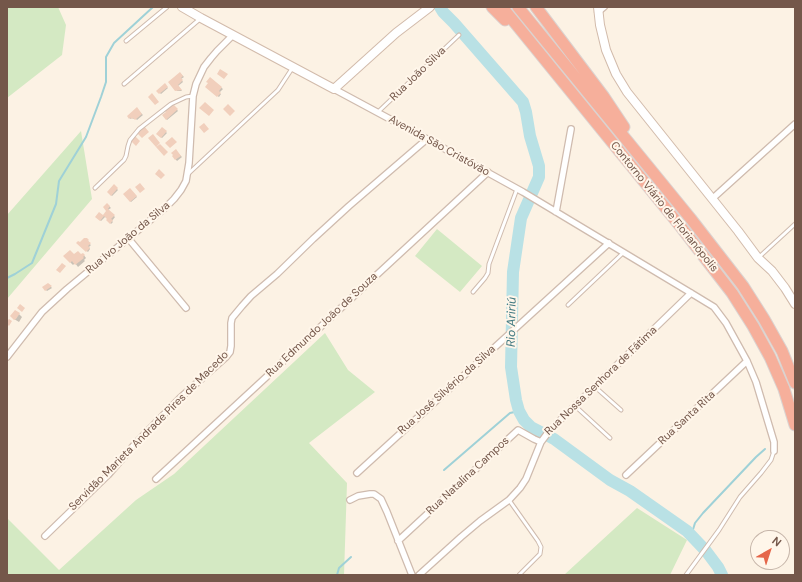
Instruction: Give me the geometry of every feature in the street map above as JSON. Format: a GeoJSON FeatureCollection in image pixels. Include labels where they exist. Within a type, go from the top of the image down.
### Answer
{"type":"FeatureCollection","features":[{"type":"Feature","properties":{"kind":"highway"},"geometry":{"type":"LineString","coordinates":[[492,7],[549,65]]}},
{"type":"Feature","properties":{"kind":"highway","name":"Contorno Viário de Florianópolis"},"geometry":{"type":"LineString","coordinates":[[502,7],[681,227],[732,293],[753,326],[770,357],[784,390],[795,425]]}},
{"type":"Feature","properties":{"kind":"highway","name":"Contorno Viário de Florianópolis"},"geometry":{"type":"LineString","coordinates":[[518,7],[722,258],[743,286],[773,335],[795,383]]}},
{"type":"Feature","properties":{"kind":"highway"},"geometry":{"type":"LineString","coordinates":[[536,7],[604,97],[625,128],[641,158]]}},
{"type":"Feature","properties":{"kind":"main road","name":"Avenida São Cristóvão"},"geometry":{"type":"LineString","coordinates":[[182,7],[334,89]]}},
{"type":"Feature","properties":{"kind":"main road"},"geometry":{"type":"LineString","coordinates":[[334,89],[396,33],[430,7]]}},
{"type":"Feature","properties":{"kind":"main road"},"geometry":{"type":"LineString","coordinates":[[600,9],[601,31],[606,50],[610,62],[621,83],[758,258],[772,271],[795,304]]}},
{"type":"Feature","properties":{"kind":"street","name":"Rua Ivo João da Silva"},"geometry":{"type":"LineString","coordinates":[[7,358],[42,312],[67,289],[165,208],[181,190],[188,174],[193,96],[196,84],[204,67],[233,35]]}},
{"type":"Feature","properties":{"kind":"street","name":"Avenida São Cristóvão"},"geometry":{"type":"LineString","coordinates":[[334,89],[428,139],[537,200],[714,307],[726,323],[747,361],[758,389],[774,442],[774,451]]}},
{"type":"Feature","properties":{"kind":"street"},"geometry":{"type":"LineString","coordinates":[[712,199],[795,124]]}},
{"type":"Feature","properties":{"kind":"street"},"geometry":{"type":"LineString","coordinates":[[556,212],[571,129]]}},
{"type":"Feature","properties":{"kind":"street","name":"Servidão Marieta Andrade Pires de Macedo"},"geometry":{"type":"LineString","coordinates":[[44,536],[108,475],[135,444],[180,398],[226,357],[232,346],[232,318],[251,296],[277,274],[349,206],[428,139]]}},
{"type":"Feature","properties":{"kind":"street","name":"Rua Edmundo João de Souza"},"geometry":{"type":"LineString","coordinates":[[156,479],[488,172]]}},
{"type":"Feature","properties":{"kind":"street"},"geometry":{"type":"LineString","coordinates":[[128,238],[186,308]]}},
{"type":"Feature","properties":{"kind":"street","name":"Rua José Silvério da Silva"},"geometry":{"type":"LineString","coordinates":[[357,473],[608,243]]}},
{"type":"Feature","properties":{"kind":"street","name":"Rua Nossa Senhora de Fátima"},"geometry":{"type":"LineString","coordinates":[[419,575],[480,521],[509,500],[526,479],[542,440],[550,430],[574,405],[692,293]]}},
{"type":"Feature","properties":{"kind":"street","name":"Rua Santa Rita"},"geometry":{"type":"LineString","coordinates":[[626,474],[747,361]]}},
{"type":"Feature","properties":{"kind":"street","name":"Rua Natalina Campos"},"geometry":{"type":"LineString","coordinates":[[398,541],[518,430],[534,440],[542,440]]}},
{"type":"Feature","properties":{"kind":"street"},"geometry":{"type":"LineString","coordinates":[[350,500],[365,495],[374,494],[383,503],[412,575]]}},
{"type":"Feature","properties":{"kind":"lane"},"geometry":{"type":"LineString","coordinates":[[126,41],[167,7]]}},
{"type":"Feature","properties":{"kind":"lane"},"geometry":{"type":"LineString","coordinates":[[124,84],[201,18]]}},
{"type":"Feature","properties":{"kind":"lane","name":"Rua João Silva"},"geometry":{"type":"LineString","coordinates":[[378,112],[459,35]]}},
{"type":"Feature","properties":{"kind":"lane"},"geometry":{"type":"LineString","coordinates":[[188,174],[278,90],[294,67]]}},
{"type":"Feature","properties":{"kind":"lane"},"geometry":{"type":"LineString","coordinates":[[94,188],[124,160],[130,140],[139,129],[171,104],[186,97],[193,96]]}},
{"type":"Feature","properties":{"kind":"lane"},"geometry":{"type":"LineString","coordinates":[[473,292],[488,273],[517,189]]}},
{"type":"Feature","properties":{"kind":"lane"},"geometry":{"type":"LineString","coordinates":[[758,258],[795,224]]}},
{"type":"Feature","properties":{"kind":"lane"},"geometry":{"type":"LineString","coordinates":[[568,305],[624,252]]}},
{"type":"Feature","properties":{"kind":"lane"},"geometry":{"type":"LineString","coordinates":[[594,386],[621,410]]}},
{"type":"Feature","properties":{"kind":"lane"},"geometry":{"type":"LineString","coordinates":[[574,405],[610,438]]}},
{"type":"Feature","properties":{"kind":"lane"},"geometry":{"type":"LineString","coordinates":[[686,575],[719,530],[740,497],[771,460],[774,451]]}},
{"type":"Feature","properties":{"kind":"lane"},"geometry":{"type":"LineString","coordinates":[[509,500],[541,547],[540,554],[519,575]]}},
{"type":"Feature","properties":{"kind":"green space"},"geometry":{"type":"Polygon","coordinates":[[[7,7],[58,7],[66,25],[62,55],[7,98],[7,7]]]}},
{"type":"Feature","properties":{"kind":"green space"},"geometry":{"type":"Polygon","coordinates":[[[81,131],[92,199],[7,299],[7,215],[81,131]]]}},
{"type":"Feature","properties":{"kind":"green space"},"geometry":{"type":"Polygon","coordinates":[[[437,229],[482,266],[460,292],[415,256],[437,229]]]}},
{"type":"Feature","properties":{"kind":"green space"},"geometry":{"type":"Polygon","coordinates":[[[325,333],[348,370],[375,392],[309,443],[347,483],[344,575],[7,575],[7,518],[59,570],[136,500],[174,474],[325,333]]]}},
{"type":"Feature","properties":{"kind":"green space"},"geometry":{"type":"Polygon","coordinates":[[[637,508],[687,540],[670,575],[564,575],[637,508]]]}},
{"type":"Feature","properties":{"kind":"building"},"geometry":{"type":"Polygon","coordinates":[[[220,69],[228,74],[224,79],[217,74],[220,69]]]}},
{"type":"Feature","properties":{"kind":"building"},"geometry":{"type":"Polygon","coordinates":[[[180,72],[183,76],[181,78],[183,80],[178,85],[182,90],[175,91],[168,82],[180,72]]]}},
{"type":"Feature","properties":{"kind":"building"},"geometry":{"type":"Polygon","coordinates":[[[210,77],[222,87],[219,91],[221,93],[217,97],[205,87],[208,83],[206,82],[210,77]]]}},
{"type":"Feature","properties":{"kind":"building"},"geometry":{"type":"Polygon","coordinates":[[[165,83],[168,87],[159,94],[156,91],[165,83]]]}},
{"type":"Feature","properties":{"kind":"building"},"geometry":{"type":"Polygon","coordinates":[[[152,93],[159,102],[155,105],[148,97],[152,93]]]}},
{"type":"Feature","properties":{"kind":"building"},"geometry":{"type":"Polygon","coordinates":[[[205,102],[214,110],[209,116],[199,108],[205,102]]]}},
{"type":"Feature","properties":{"kind":"building"},"geometry":{"type":"Polygon","coordinates":[[[228,104],[235,111],[230,116],[223,109],[228,104]]]}},
{"type":"Feature","properties":{"kind":"building"},"geometry":{"type":"Polygon","coordinates":[[[171,105],[174,105],[178,109],[166,120],[162,115],[171,105]]]}},
{"type":"Feature","properties":{"kind":"building"},"geometry":{"type":"Polygon","coordinates":[[[137,107],[142,114],[135,120],[133,118],[131,119],[130,117],[129,119],[127,116],[137,107]]]}},
{"type":"Feature","properties":{"kind":"building"},"geometry":{"type":"Polygon","coordinates":[[[204,123],[209,129],[204,133],[199,127],[204,123]]]}},
{"type":"Feature","properties":{"kind":"building"},"geometry":{"type":"Polygon","coordinates":[[[144,126],[149,132],[142,138],[137,133],[144,126]]]}},
{"type":"Feature","properties":{"kind":"building"},"geometry":{"type":"Polygon","coordinates":[[[162,127],[167,131],[161,138],[156,134],[162,127]]]}},
{"type":"Feature","properties":{"kind":"building"},"geometry":{"type":"Polygon","coordinates":[[[153,134],[160,143],[156,147],[148,138],[153,134]]]}},
{"type":"Feature","properties":{"kind":"building"},"geometry":{"type":"Polygon","coordinates":[[[135,136],[140,141],[136,146],[131,141],[135,136]]]}},
{"type":"Feature","properties":{"kind":"building"},"geometry":{"type":"Polygon","coordinates":[[[172,137],[177,142],[170,148],[165,143],[172,137]]]}},
{"type":"Feature","properties":{"kind":"building"},"geometry":{"type":"Polygon","coordinates":[[[160,144],[168,152],[164,156],[156,147],[160,144]]]}},
{"type":"Feature","properties":{"kind":"building"},"geometry":{"type":"Polygon","coordinates":[[[176,149],[181,156],[175,160],[171,153],[176,149]]]}},
{"type":"Feature","properties":{"kind":"building"},"geometry":{"type":"Polygon","coordinates":[[[159,169],[165,175],[161,179],[155,174],[159,169]]]}},
{"type":"Feature","properties":{"kind":"building"},"geometry":{"type":"Polygon","coordinates":[[[140,183],[145,189],[140,193],[135,187],[140,183]]]}},
{"type":"Feature","properties":{"kind":"building"},"geometry":{"type":"Polygon","coordinates":[[[114,184],[118,188],[111,196],[107,192],[114,184]]]}},
{"type":"Feature","properties":{"kind":"building"},"geometry":{"type":"Polygon","coordinates":[[[130,188],[137,196],[130,202],[123,194],[130,188]]]}},
{"type":"Feature","properties":{"kind":"building"},"geometry":{"type":"Polygon","coordinates":[[[107,203],[110,206],[108,209],[115,215],[111,219],[113,220],[110,224],[104,216],[100,221],[95,217],[99,212],[103,215],[106,211],[103,207],[107,203]]]}},
{"type":"Feature","properties":{"kind":"building"},"geometry":{"type":"Polygon","coordinates":[[[84,238],[87,238],[91,243],[88,246],[90,248],[86,252],[76,243],[78,241],[80,242],[84,238]]]}},
{"type":"Feature","properties":{"kind":"building"},"geometry":{"type":"Polygon","coordinates":[[[70,250],[74,254],[78,251],[81,254],[83,253],[85,255],[83,257],[84,258],[75,265],[72,261],[70,263],[63,256],[70,250]]]}},
{"type":"Feature","properties":{"kind":"building"},"geometry":{"type":"Polygon","coordinates":[[[62,263],[66,266],[60,273],[56,270],[62,263]]]}},
{"type":"Feature","properties":{"kind":"building"},"geometry":{"type":"Polygon","coordinates":[[[48,283],[52,286],[45,291],[42,287],[48,283]]]}},
{"type":"Feature","properties":{"kind":"building"},"geometry":{"type":"Polygon","coordinates":[[[20,304],[25,308],[22,312],[17,308],[20,304]]]}},
{"type":"Feature","properties":{"kind":"building"},"geometry":{"type":"Polygon","coordinates":[[[15,310],[20,313],[14,320],[10,316],[15,310]]]}},
{"type":"Feature","properties":{"kind":"building"},"geometry":{"type":"Polygon","coordinates":[[[9,319],[12,321],[9,326],[7,321],[9,319]]]}},
{"type":"Feature","properties":{"kind":"waterway"},"geometry":{"type":"LineString","coordinates":[[7,278],[32,263],[56,204],[59,181],[86,137],[101,97],[106,82],[106,57],[114,43],[153,7]]}},
{"type":"Feature","properties":{"kind":"waterway","name":"Rio Aririú"},"geometry":{"type":"LineString","coordinates":[[440,7],[523,102],[530,136],[539,166],[539,177],[521,218],[513,272],[511,367],[519,411],[524,420],[531,427],[554,439],[610,480],[630,491],[687,531],[706,551],[722,575]]}},
{"type":"Feature","properties":{"kind":"waterway"},"geometry":{"type":"LineString","coordinates":[[444,470],[510,413],[519,411]]}},
{"type":"Feature","properties":{"kind":"waterway"},"geometry":{"type":"LineString","coordinates":[[691,536],[695,523],[703,513],[765,449]]}},
{"type":"Feature","properties":{"kind":"waterway"},"geometry":{"type":"LineString","coordinates":[[337,575],[339,568],[351,557]]}}]}
